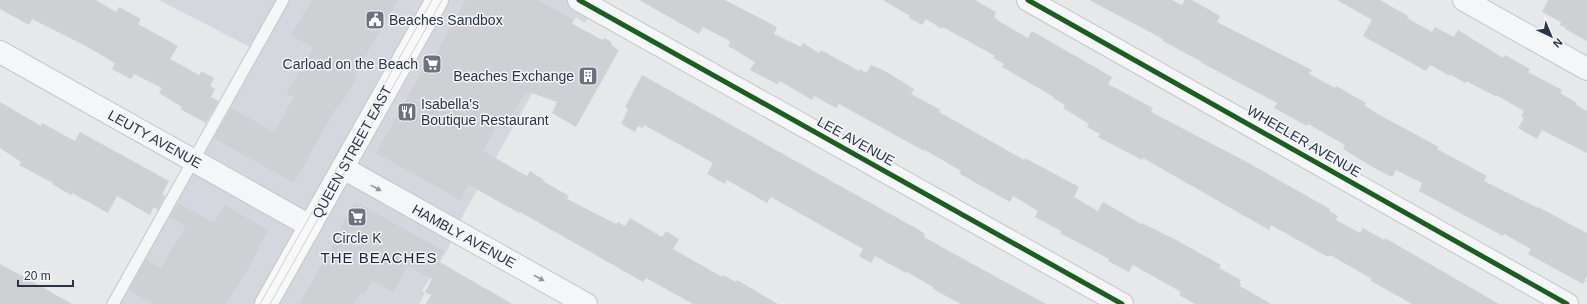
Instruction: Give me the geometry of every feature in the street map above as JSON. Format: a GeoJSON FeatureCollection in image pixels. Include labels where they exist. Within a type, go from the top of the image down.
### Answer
{"type":"FeatureCollection","features":[{"type":"Feature","properties":{"kind":"main road","name":"QUEEN STREET EAST"},"geometry":{"type":"LineString","coordinates":[[266,304],[437,0]]}},
{"type":"Feature","properties":{"kind":"street","name":"LEE AVENUE"},"geometry":{"type":"LineString","coordinates":[[579,0],[1122,304]]}},
{"type":"Feature","properties":{"kind":"street","name":"WHEELER AVENUE"},"geometry":{"type":"LineString","coordinates":[[1028,0],[1567,304]]}},
{"type":"Feature","properties":{"kind":"street"},"geometry":{"type":"LineString","coordinates":[[1464,0],[1587,69]]}},
{"type":"Feature","properties":{"kind":"street","name":"LEUTY AVENUE"},"geometry":{"type":"LineString","coordinates":[[0,52],[310,226]]}},
{"type":"Feature","properties":{"kind":"street","name":"HAMBLY AVENUE"},"geometry":{"type":"LineString","coordinates":[[343,168],[586,304]]}},
{"type":"Feature","properties":{"kind":"lane"},"geometry":{"type":"LineString","coordinates":[[113,304],[283,0]]}},
{"type":"Feature","properties":{"kind":"shaded area"},"geometry":{"type":"Polygon","coordinates":[[[159,0],[598,0],[585,23],[576,17],[464,213],[448,249],[422,291],[425,293],[419,304],[111,304],[252,48],[159,0]]]}},
{"type":"Feature","properties":{"kind":"building"},"geometry":{"type":"Polygon","coordinates":[[[0,0],[96,0],[116,12],[119,7],[141,19],[138,24],[178,46],[170,59],[199,75],[201,71],[214,78],[210,86],[215,89],[211,97],[219,101],[206,123],[180,109],[182,107],[159,93],[162,88],[134,74],[131,79],[112,69],[115,63],[84,45],[32,19],[29,25],[0,9],[0,0]]]}},
{"type":"Feature","properties":{"kind":"building"},"geometry":{"type":"Polygon","coordinates":[[[312,0],[398,0],[354,76],[357,77],[339,107],[337,106],[294,183],[214,138],[231,108],[274,132],[294,97],[286,93],[313,48],[291,35],[312,0]]]}},
{"type":"Feature","properties":{"kind":"building"},"geometry":{"type":"Polygon","coordinates":[[[466,0],[538,0],[573,20],[571,23],[602,40],[605,38],[611,42],[612,46],[619,50],[576,127],[552,113],[557,102],[526,91],[505,128],[498,123],[483,151],[527,176],[530,171],[544,180],[543,181],[569,196],[567,199],[616,224],[618,222],[625,226],[630,218],[662,237],[666,231],[679,239],[673,249],[722,277],[723,275],[736,282],[737,280],[778,304],[693,304],[646,278],[643,282],[520,212],[519,213],[469,185],[460,200],[376,153],[430,56],[433,58],[466,0]]]}},
{"type":"Feature","properties":{"kind":"building"},"geometry":{"type":"Polygon","coordinates":[[[639,0],[725,0],[777,27],[774,34],[801,47],[803,43],[819,53],[821,50],[859,71],[860,69],[866,73],[871,65],[885,71],[914,89],[911,94],[941,110],[939,112],[1024,160],[1025,158],[1079,187],[1074,197],[1098,211],[1103,202],[1141,224],[1142,223],[1178,241],[1221,265],[1219,268],[1241,280],[1239,283],[1241,284],[1240,286],[1271,304],[1195,304],[1179,295],[1181,292],[1133,265],[1129,272],[1108,261],[1109,259],[1060,233],[1061,231],[1035,217],[1038,211],[1013,196],[1010,202],[960,174],[961,171],[925,150],[924,151],[839,104],[836,108],[814,96],[812,100],[780,81],[777,84],[750,70],[755,62],[728,46],[730,42],[728,40],[703,27],[699,34],[639,0]]]}},
{"type":"Feature","properties":{"kind":"building"},"geometry":{"type":"Polygon","coordinates":[[[883,0],[975,0],[996,12],[994,17],[1000,22],[1028,38],[1032,31],[1112,77],[1108,84],[1153,108],[1151,112],[1243,160],[1330,209],[1329,211],[1338,216],[1336,220],[1360,233],[1363,228],[1384,240],[1385,238],[1499,304],[1412,304],[1371,281],[1372,279],[1330,255],[1328,257],[1271,225],[1269,230],[1143,158],[1142,160],[1098,137],[1100,134],[1087,127],[1089,124],[1063,108],[1065,105],[1002,67],[1004,64],[993,58],[995,56],[943,27],[942,29],[926,19],[922,25],[883,0]]]}},
{"type":"Feature","properties":{"kind":"building"},"geometry":{"type":"Polygon","coordinates":[[[1089,0],[1172,0],[1182,5],[1185,0],[1192,0],[1220,16],[1217,22],[1312,70],[1309,74],[1335,88],[1336,86],[1366,103],[1364,105],[1376,113],[1439,147],[1437,149],[1487,176],[1484,181],[1587,233],[1587,276],[1583,284],[1528,254],[1531,249],[1504,234],[1503,236],[1419,191],[1422,183],[1396,170],[1392,177],[1376,169],[1343,149],[1345,145],[1308,124],[1307,126],[1274,108],[1277,103],[1202,63],[1163,41],[1163,39],[1089,0]]]}},
{"type":"Feature","properties":{"kind":"building"},"geometry":{"type":"Polygon","coordinates":[[[1337,0],[1380,0],[1432,32],[1435,27],[1454,37],[1458,30],[1503,58],[1505,55],[1530,69],[1528,72],[1562,90],[1560,93],[1587,111],[1587,153],[1542,130],[1537,139],[1518,128],[1524,118],[1521,116],[1524,111],[1496,95],[1495,96],[1466,81],[1465,83],[1430,65],[1426,71],[1363,36],[1372,20],[1337,0]]]}},
{"type":"Feature","properties":{"kind":"building"},"geometry":{"type":"Polygon","coordinates":[[[1548,0],[1587,0],[1587,41],[1565,29],[1566,28],[1560,25],[1561,22],[1542,12],[1548,0]]]}},
{"type":"Feature","properties":{"kind":"building"},"geometry":{"type":"Polygon","coordinates":[[[642,75],[919,230],[925,234],[924,237],[1046,304],[961,304],[933,289],[933,287],[907,272],[906,273],[875,256],[871,263],[859,256],[863,249],[771,197],[767,203],[727,180],[725,184],[707,174],[713,163],[644,125],[643,128],[638,126],[635,132],[621,124],[628,109],[625,107],[642,75]]]}},
{"type":"Feature","properties":{"kind":"building"},"geometry":{"type":"Polygon","coordinates":[[[0,102],[41,126],[42,123],[75,141],[80,132],[169,181],[162,194],[165,196],[158,210],[154,207],[150,215],[117,196],[108,213],[72,193],[71,195],[52,184],[53,183],[19,165],[21,162],[0,148],[0,102]]]}},
{"type":"Feature","properties":{"kind":"building"},"geometry":{"type":"Polygon","coordinates":[[[356,202],[444,251],[438,261],[512,304],[426,304],[431,295],[425,292],[432,279],[408,266],[393,292],[372,281],[364,295],[360,293],[354,304],[299,304],[342,229],[342,224],[353,204],[354,205],[356,202]]]}},
{"type":"Feature","properties":{"kind":"building"},"geometry":{"type":"Polygon","coordinates":[[[178,203],[214,223],[225,205],[268,230],[252,262],[226,304],[153,304],[129,290],[146,259],[161,268],[186,226],[170,217],[178,203]]]}},
{"type":"Feature","properties":{"kind":"building"},"geometry":{"type":"Polygon","coordinates":[[[0,264],[26,278],[72,304],[0,304],[0,264]]]}},
{"type":"Feature","properties":{"kind":"tram line"},"geometry":{"type":"LineString","coordinates":[[260,304],[432,0]]}},
{"type":"Feature","properties":{"kind":"tram line"},"geometry":{"type":"LineString","coordinates":[[270,304],[442,0]]}},
{"type":"Feature","properties":{"kind":"cycle path"},"geometry":{"type":"LineString","coordinates":[[579,0],[1122,304]]}},
{"type":"Feature","properties":{"kind":"cycle path"},"geometry":{"type":"LineString","coordinates":[[1028,0],[1567,304]]}},
{"type":"Feature","properties":{"kind":"place","name":"Beaches Sandbox"},"geometry":{"type":"Point","coordinates":[375,20]}},
{"type":"Feature","properties":{"kind":"place","name":"Carload on the Beach"},"geometry":{"type":"Point","coordinates":[432,64]}},
{"type":"Feature","properties":{"kind":"place","name":"Beaches Exchange"},"geometry":{"type":"Point","coordinates":[588,76]}},
{"type":"Feature","properties":{"kind":"place","name":"Isabella's Boutique Restaurant"},"geometry":{"type":"Point","coordinates":[407,112]}},
{"type":"Feature","properties":{"kind":"place","name":"Circle K"},"geometry":{"type":"Point","coordinates":[357,217]}},
{"type":"Feature","properties":{"kind":"district","name":"THE BEACHES"},"geometry":{"type":"Point","coordinates":[379,257]}}]}
